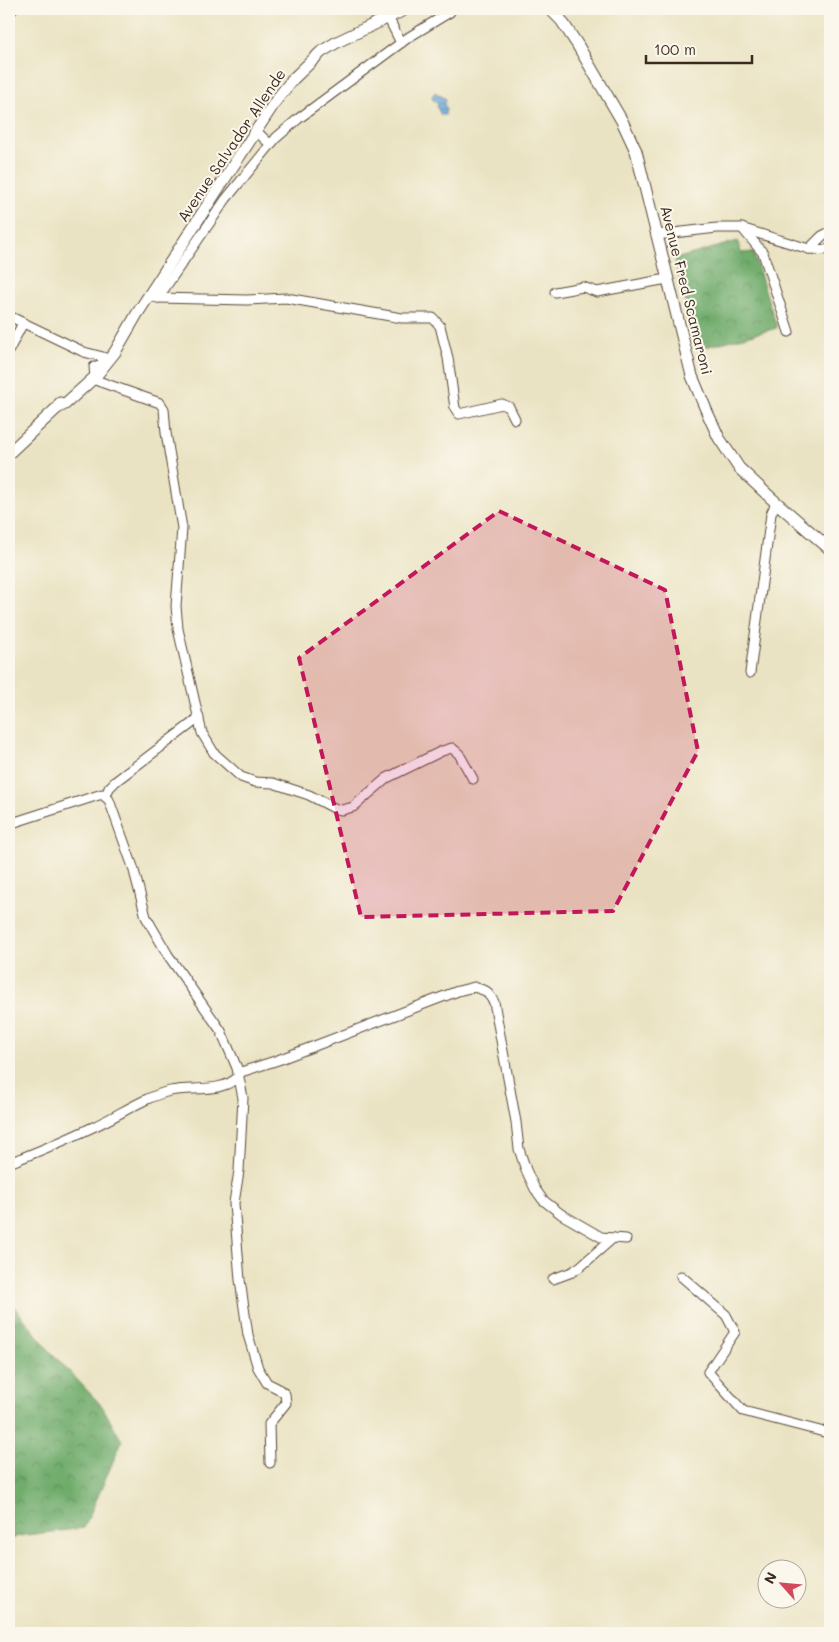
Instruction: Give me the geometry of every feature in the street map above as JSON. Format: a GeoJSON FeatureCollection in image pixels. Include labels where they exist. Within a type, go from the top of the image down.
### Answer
{"type":"FeatureCollection","features":[{"type":"Feature","properties":{"kind":"main road","name":"Avenue Salvador Allende"},"geometry":{"type":"LineString","coordinates":[[57,408],[86,385],[136,314],[153,297],[256,131],[293,79],[321,52],[355,32],[406,9]]}},
{"type":"Feature","properties":{"kind":"main road","name":"Avenue Fred Scamaroni"},"geometry":{"type":"LineString","coordinates":[[549,10],[561,20],[577,44],[622,121],[636,151],[692,376],[715,429],[739,468],[776,503],[830,549]]}},
{"type":"Feature","properties":{"kind":"main road","name":"Avenue Salvador Allende"},"geometry":{"type":"LineString","coordinates":[[9,452],[99,366]]}},
{"type":"Feature","properties":{"kind":"street"},"geometry":{"type":"LineString","coordinates":[[9,14],[13,9]]}},
{"type":"Feature","properties":{"kind":"street"},"geometry":{"type":"LineString","coordinates":[[153,297],[226,199],[271,145],[298,119],[401,43],[450,12]]}},
{"type":"Feature","properties":{"kind":"street"},"geometry":{"type":"LineString","coordinates":[[388,17],[401,43]]}},
{"type":"Feature","properties":{"kind":"street"},"geometry":{"type":"LineString","coordinates":[[256,131],[271,145]]}},
{"type":"Feature","properties":{"kind":"street"},"geometry":{"type":"LineString","coordinates":[[656,235],[718,228],[741,228],[809,249],[830,250]]}},
{"type":"Feature","properties":{"kind":"street"},"geometry":{"type":"LineString","coordinates":[[741,228],[763,253],[789,332]]}},
{"type":"Feature","properties":{"kind":"street"},"geometry":{"type":"LineString","coordinates":[[809,249],[822,236],[830,232]]}},
{"type":"Feature","properties":{"kind":"street"},"geometry":{"type":"LineString","coordinates":[[555,292],[582,287],[597,292],[667,279]]}},
{"type":"Feature","properties":{"kind":"street"},"geometry":{"type":"LineString","coordinates":[[153,297],[246,300],[286,298],[402,318],[433,318],[440,326],[448,358],[455,408],[459,414],[502,404],[508,408],[515,419]]}},
{"type":"Feature","properties":{"kind":"street"},"geometry":{"type":"LineString","coordinates":[[9,316],[84,352],[99,366],[98,381],[160,403],[164,409],[166,433],[182,528],[176,606],[178,629],[202,733],[214,753],[241,777],[255,782],[273,783],[309,795],[336,809],[342,810],[354,807],[387,778],[452,748],[459,754],[473,779]]}},
{"type":"Feature","properties":{"kind":"street"},"geometry":{"type":"LineString","coordinates":[[9,350],[22,323]]}},
{"type":"Feature","properties":{"kind":"street"},"geometry":{"type":"LineString","coordinates":[[750,673],[771,514],[776,503]]}},
{"type":"Feature","properties":{"kind":"street"},"geometry":{"type":"LineString","coordinates":[[106,796],[109,788],[116,781],[199,718]]}},
{"type":"Feature","properties":{"kind":"street"},"geometry":{"type":"LineString","coordinates":[[9,824],[102,794],[106,796],[133,867],[146,917],[168,955],[221,1031],[239,1074],[243,1098],[239,1171],[234,1203],[240,1280],[245,1315],[248,1335],[258,1368],[267,1383],[286,1394],[286,1403],[269,1424],[270,1463]]}},
{"type":"Feature","properties":{"kind":"street"},"geometry":{"type":"LineString","coordinates":[[9,1163],[94,1127],[138,1104],[170,1091],[206,1089],[233,1082],[239,1074],[458,991],[474,987],[486,991],[494,1002],[516,1122],[519,1149],[526,1170],[543,1200],[561,1214],[601,1237],[626,1239]]}},
{"type":"Feature","properties":{"kind":"street"},"geometry":{"type":"LineString","coordinates":[[553,1279],[572,1272],[581,1266],[613,1238]]}},
{"type":"Feature","properties":{"kind":"street"},"geometry":{"type":"LineString","coordinates":[[681,1276],[726,1315],[735,1332],[708,1372],[742,1411],[824,1432],[830,1428]]}},
{"type":"Feature","properties":{"kind":"highlighted area"},"geometry":{"type":"Polygon","coordinates":[[[499,511],[665,590],[698,751],[613,911],[361,917],[299,658],[499,511]]]}},
{"type":"Feature","properties":{"kind":"green space"},"geometry":{"type":"Polygon","coordinates":[[[738,241],[741,253],[753,252],[777,328],[698,349],[675,259],[738,241]]]}},
{"type":"Feature","properties":{"kind":"green space"},"geometry":{"type":"Polygon","coordinates":[[[9,1300],[49,1350],[102,1406],[122,1441],[84,1528],[18,1536],[9,1541],[9,1300]]]}},
{"type":"Feature","properties":{"kind":"water"},"geometry":{"type":"Polygon","coordinates":[[[435,92],[446,99],[444,104],[446,108],[445,115],[441,115],[437,107],[438,102],[433,100],[432,96],[435,92]]]}}]}
